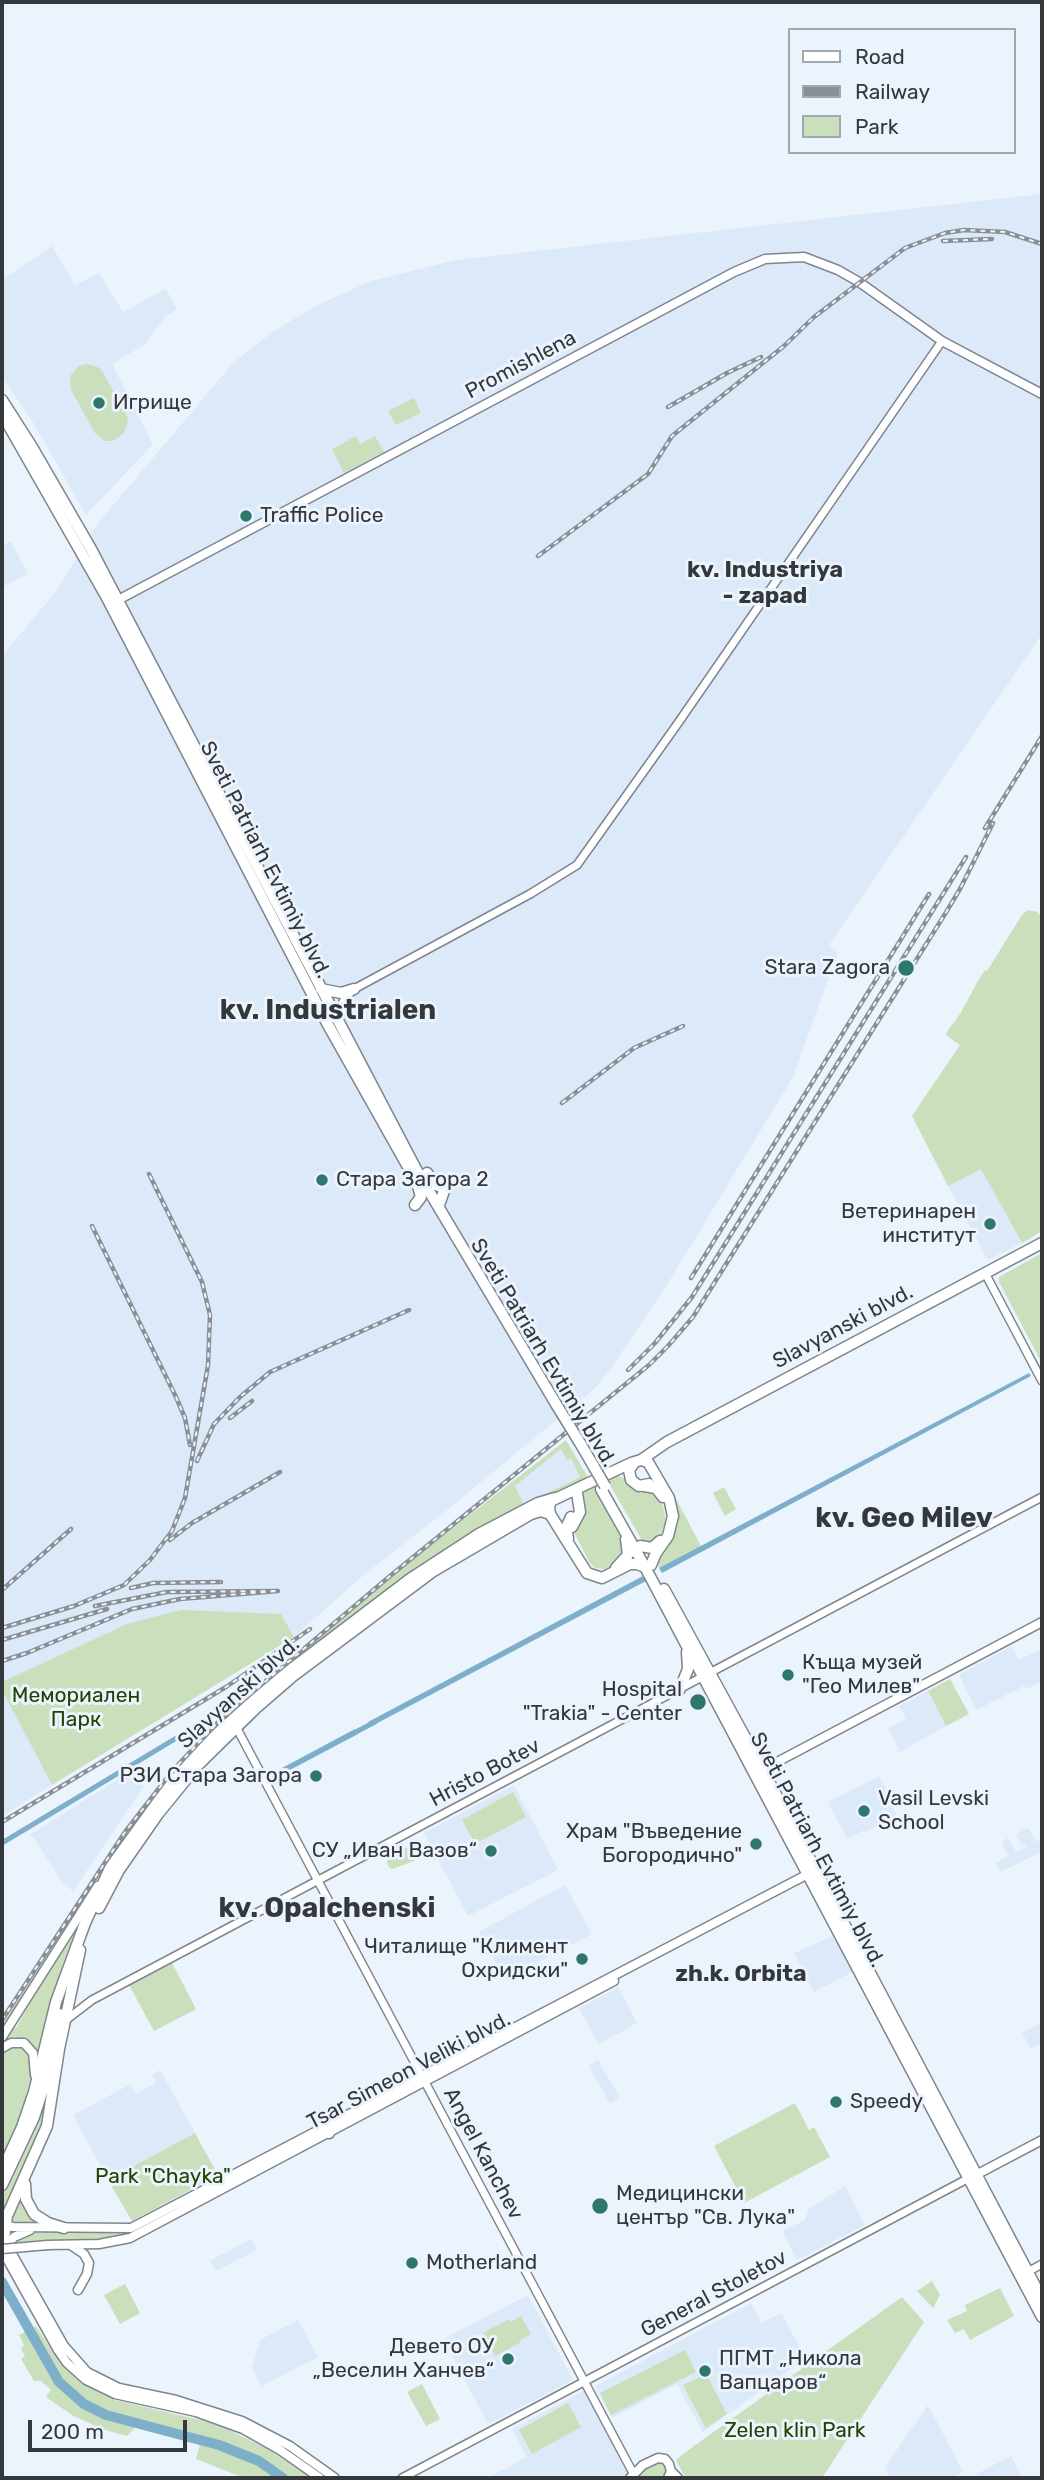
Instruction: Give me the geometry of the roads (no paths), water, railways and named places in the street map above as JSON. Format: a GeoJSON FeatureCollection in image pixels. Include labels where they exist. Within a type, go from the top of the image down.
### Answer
{"type":"FeatureCollection","features":[{"type":"Feature","properties":{"kind":"main road","name":"Promishlena"},"geometry":{"type":"LineString","coordinates":[[118,600],[734,272],[765,259],[804,257],[838,270],[942,341],[1042,394]]}},
{"type":"Feature","properties":{"kind":"main road","name":"Sveti Patriarh Evtimiy blvd."},"geometry":{"type":"LineString","coordinates":[[2,400],[45,469],[118,600],[321,989],[332,1020],[437,1207],[577,1445],[640,1546],[686,1644],[707,1675],[973,2176],[1024,2274],[1042,2317]]}},
{"type":"Feature","properties":{"kind":"main road","name":"Sveti Patriarh Evtimiy blvd."},"geometry":{"type":"LineString","coordinates":[[2,414],[102,589],[416,1179],[437,1207]]}},
{"type":"Feature","properties":{"kind":"main road"},"geometry":{"type":"LineString","coordinates":[[102,589],[118,600],[116,615]]}},
{"type":"Feature","properties":{"kind":"main road"},"geometry":{"type":"LineString","coordinates":[[321,989],[341,993],[354,989]]}},
{"type":"Feature","properties":{"kind":"main road"},"geometry":{"type":"LineString","coordinates":[[427,1173],[436,1185],[445,1188],[437,1207]]}},
{"type":"Feature","properties":{"kind":"main road","name":"Slavyanski blvd."},"geometry":{"type":"LineString","coordinates":[[2,2171],[25,2128],[56,2003],[74,1951],[110,1868],[170,1785],[272,1683],[421,1571],[497,1525],[544,1500],[580,1489],[611,1472],[640,1461],[662,1444],[1042,1243]]}},
{"type":"Feature","properties":{"kind":"main road"},"geometry":{"type":"LineString","coordinates":[[644,1486],[651,1482],[656,1456],[662,1444]]}},
{"type":"Feature","properties":{"kind":"main road"},"geometry":{"type":"LineString","coordinates":[[629,1476],[630,1466],[640,1461],[648,1462],[669,1498],[673,1520],[668,1536],[656,1553],[650,1570]]}},
{"type":"Feature","properties":{"kind":"main road"},"geometry":{"type":"LineString","coordinates":[[611,1472],[621,1472],[629,1476],[634,1484],[652,1487],[660,1492],[667,1504],[668,1522],[663,1537],[655,1546],[640,1546]]}},
{"type":"Feature","properties":{"kind":"main road","name":"Sveti Patriarh Evtimiy blvd."},"geometry":{"type":"LineString","coordinates":[[603,1487],[620,1522],[650,1570]]}},
{"type":"Feature","properties":{"kind":"main road"},"geometry":{"type":"LineString","coordinates":[[580,1489],[566,1532],[587,1569],[600,1573],[608,1572],[626,1559],[629,1549],[620,1522]]}},
{"type":"Feature","properties":{"kind":"main road"},"geometry":{"type":"LineString","coordinates":[[580,1489],[580,1511],[571,1532],[581,1561]]}},
{"type":"Feature","properties":{"kind":"main road"},"geometry":{"type":"LineString","coordinates":[[573,1512],[570,1499],[558,1497],[550,1504],[552,1516],[580,1566],[589,1575],[599,1578],[634,1564],[650,1570],[707,1675]]}},
{"type":"Feature","properties":{"kind":"main road","name":"Slavyanski blvd."},"geometry":{"type":"LineString","coordinates":[[2,2185],[44,2087],[60,2009],[80,1949],[119,1870],[142,1835],[197,1766],[234,1723],[426,1576],[531,1514],[541,1511],[552,1516]]}},
{"type":"Feature","properties":{"kind":"main road"},"geometry":{"type":"LineString","coordinates":[[552,1516],[563,1521],[573,1512]]}},
{"type":"Feature","properties":{"kind":"main road"},"geometry":{"type":"LineString","coordinates":[[759,1772],[1042,1622]]}},
{"type":"Feature","properties":{"kind":"main road"},"geometry":{"type":"LineString","coordinates":[[680,1689],[688,1669],[686,1644]]}},
{"type":"Feature","properties":{"kind":"main road"},"geometry":{"type":"LineString","coordinates":[[2,2037],[110,1868]]}},
{"type":"Feature","properties":{"kind":"main road","name":"Tsar Simeon Veliki blvd."},"geometry":{"type":"LineString","coordinates":[[3,2241],[48,2245],[99,2244],[130,2238],[328,2129],[813,1874]]}},
{"type":"Feature","properties":{"kind":"main road"},"geometry":{"type":"LineString","coordinates":[[80,1949],[47,2126],[3,2241],[58,2350],[86,2381],[115,2394],[196,2412],[243,2429],[280,2450],[320,2478]]}},
{"type":"Feature","properties":{"kind":"main road"},"geometry":{"type":"LineString","coordinates":[[2,2048],[18,2042],[30,2048],[36,2066],[34,2092]]}},
{"type":"Feature","properties":{"kind":"main road","name":"Tsar Simeon Veliki blvd."},"geometry":{"type":"LineString","coordinates":[[3,2241],[44,2227],[131,2228],[328,2129]]}},
{"type":"Feature","properties":{"kind":"main road","name":"General Stoletov"},"geometry":{"type":"LineString","coordinates":[[973,2176],[1042,2140]]}},
{"type":"Feature","properties":{"kind":"main road"},"geometry":{"type":"LineString","coordinates":[[26,2179],[26,2199],[34,2214],[48,2223],[64,2228]]}},
{"type":"Feature","properties":{"kind":"main road"},"geometry":{"type":"LineString","coordinates":[[3,2241],[44,2227]]}},
{"type":"Feature","properties":{"kind":"main road"},"geometry":{"type":"LineString","coordinates":[[3,2241],[64,2346],[76,2363],[87,2372],[119,2388],[176,2400],[242,2421],[290,2446],[335,2478]]}},
{"type":"Feature","properties":{"kind":"main road"},"geometry":{"type":"LineString","coordinates":[[69,2244],[82,2251],[89,2263],[87,2274],[78,2290]]}},
{"type":"Feature","properties":{"kind":"main road","name":"Sveti Patriarh Evtimiy blvd."},"geometry":{"type":"LineString","coordinates":[[1024,2274],[1042,2299]]}},
{"type":"Feature","properties":{"kind":"main road"},"geometry":{"type":"LineString","coordinates":[[632,2476],[654,2459],[665,2459],[669,2474],[678,2478]]}},
{"type":"Feature","properties":{"kind":"street"},"geometry":{"type":"LineString","coordinates":[[332,1020],[345,998],[354,989],[540,889],[577,865],[942,341]]}},
{"type":"Feature","properties":{"kind":"street"},"geometry":{"type":"LineString","coordinates":[[985,1273],[1042,1379]]}},
{"type":"Feature","properties":{"kind":"street","name":"Hristo Botev"},"geometry":{"type":"LineString","coordinates":[[66,2020],[92,2000],[1042,1497]]}},
{"type":"Feature","properties":{"kind":"street","name":"Angel Kanchev"},"geometry":{"type":"LineString","coordinates":[[234,1723],[632,2476]]}},
{"type":"Feature","properties":{"kind":"street"},"geometry":{"type":"LineString","coordinates":[[71,1996],[78,2003],[92,2000]]}},
{"type":"Feature","properties":{"kind":"street","name":"General Stoletov"},"geometry":{"type":"LineString","coordinates":[[402,2478],[973,2176]]}},
{"type":"Feature","properties":{"kind":"street"},"geometry":{"type":"LineString","coordinates":[[1024,2274],[1042,2264]]}},
{"type":"Feature","properties":{"kind":"street"},"geometry":{"type":"LineString","coordinates":[[624,2458],[634,2464],[643,2465]]}},
{"type":"Feature","properties":{"kind":"water"},"geometry":{"type":"Polygon","coordinates":[[[1029,1373],[1031,1376],[662,1573],[659,1568],[1029,1373]]]}},
{"type":"Feature","properties":{"kind":"water"},"geometry":{"type":"Polygon","coordinates":[[[643,1576],[646,1581],[370,1727],[368,1722],[643,1576]]]}},
{"type":"Feature","properties":{"kind":"water"},"geometry":{"type":"Polygon","coordinates":[[[355,1729],[358,1734],[271,1780],[269,1775],[355,1729]]]}},
{"type":"Feature","properties":{"kind":"water"},"geometry":{"type":"Polygon","coordinates":[[[180,1733],[187,1736],[184,1740],[178,1740],[2,1846],[2,1840],[180,1733]]]}},
{"type":"Feature","properties":{"kind":"waterway"},"geometry":{"type":"LineString","coordinates":[[352,1734],[375,1722]]}},
{"type":"Feature","properties":{"kind":"waterway"},"geometry":{"type":"LineString","coordinates":[[2,2282],[59,2382],[84,2404],[106,2415],[219,2445],[259,2461],[283,2478]]}},
{"type":"Feature","properties":{"kind":"railway"},"geometry":{"type":"LineString","coordinates":[[538,556],[648,474],[672,436],[784,346],[814,317],[905,248],[945,233],[964,230],[1005,232],[1042,244]]}},
{"type":"Feature","properties":{"kind":"railway"},"geometry":{"type":"LineString","coordinates":[[943,241],[992,239]]}},
{"type":"Feature","properties":{"kind":"railway"},"geometry":{"type":"LineString","coordinates":[[668,407],[761,357]]}},
{"type":"Feature","properties":{"kind":"railway"},"geometry":{"type":"LineString","coordinates":[[985,828],[1042,736]]}},
{"type":"Feature","properties":{"kind":"railway"},"geometry":{"type":"LineString","coordinates":[[2,2020],[125,1832],[174,1769],[222,1718],[390,1576],[649,1365],[693,1317],[945,914],[993,823]]}},
{"type":"Feature","properties":{"kind":"railway"},"geometry":{"type":"LineString","coordinates":[[628,1370],[655,1343],[692,1297],[966,857]]}},
{"type":"Feature","properties":{"kind":"railway"},"geometry":{"type":"LineString","coordinates":[[691,1278],[929,894]]}},
{"type":"Feature","properties":{"kind":"railway"},"geometry":{"type":"LineString","coordinates":[[562,1103],[634,1048],[683,1026]]}},
{"type":"Feature","properties":{"kind":"railway"},"geometry":{"type":"LineString","coordinates":[[2,1628],[74,1606],[124,1585],[150,1560],[172,1531],[185,1498],[208,1365],[210,1315],[202,1282],[149,1174]]}},
{"type":"Feature","properties":{"kind":"railway"},"geometry":{"type":"LineString","coordinates":[[92,1226],[176,1397],[185,1418],[190,1445]]}},
{"type":"Feature","properties":{"kind":"railway"},"geometry":{"type":"LineString","coordinates":[[197,1461],[214,1424],[270,1372],[409,1310]]}},
{"type":"Feature","properties":{"kind":"railway"},"geometry":{"type":"LineString","coordinates":[[230,1418],[252,1401]]}},
{"type":"Feature","properties":{"kind":"railway"},"geometry":{"type":"LineString","coordinates":[[170,1540],[192,1523],[280,1472]]}},
{"type":"Feature","properties":{"kind":"railway"},"geometry":{"type":"LineString","coordinates":[[2,1590],[71,1529]]}},
{"type":"Feature","properties":{"kind":"railway"},"geometry":{"type":"LineString","coordinates":[[131,1588],[153,1583],[221,1582]]}},
{"type":"Feature","properties":{"kind":"railway"},"geometry":{"type":"LineString","coordinates":[[2,1661],[132,1609],[180,1599],[278,1591],[167,1592],[95,1606]]}},
{"type":"Feature","properties":{"kind":"railway"},"geometry":{"type":"LineString","coordinates":[[2,1640],[107,1609]]}},
{"type":"Feature","properties":{"kind":"railway"},"geometry":{"type":"LineString","coordinates":[[2,1822],[226,1687],[310,1629]]}},
{"type":"Feature","properties":{"kind":"place","name":"Игрище"},"geometry":{"type":"Point","coordinates":[99,403]}},
{"type":"Feature","properties":{"kind":"place","name":"Traffic Police"},"geometry":{"type":"Point","coordinates":[246,516]}},
{"type":"Feature","properties":{"kind":"place","name":"Stara Zagora"},"geometry":{"type":"Point","coordinates":[906,968]}},
{"type":"Feature","properties":{"kind":"place","name":"Стара Загора 2"},"geometry":{"type":"Point","coordinates":[322,1180]}},
{"type":"Feature","properties":{"kind":"place","name":"Ветеринарен институт"},"geometry":{"type":"Point","coordinates":[990,1224]}},
{"type":"Feature","properties":{"kind":"place","name":"Къща музей \"Гео Милев\""},"geometry":{"type":"Point","coordinates":[788,1675]}},
{"type":"Feature","properties":{"kind":"place","name":"Hospital \"Trakia\" - Center"},"geometry":{"type":"Point","coordinates":[698,1702]}},
{"type":"Feature","properties":{"kind":"place","name":"РЗИ Стара Загора"},"geometry":{"type":"Point","coordinates":[316,1776]}},
{"type":"Feature","properties":{"kind":"place","name":"Vasil Levski School"},"geometry":{"type":"Point","coordinates":[864,1811]}},
{"type":"Feature","properties":{"kind":"place","name":"Храм \"Въведение Богородично\""},"geometry":{"type":"Point","coordinates":[756,1844]}},
{"type":"Feature","properties":{"kind":"place","name":"СУ „Иван Вазов“"},"geometry":{"type":"Point","coordinates":[491,1851]}},
{"type":"Feature","properties":{"kind":"place","name":"Читалище \"Климент Охридски\""},"geometry":{"type":"Point","coordinates":[582,1959]}},
{"type":"Feature","properties":{"kind":"place","name":"Speedy"},"geometry":{"type":"Point","coordinates":[836,2102]}},
{"type":"Feature","properties":{"kind":"place","name":"Медицински център \"Св. Лука\""},"geometry":{"type":"Point","coordinates":[600,2206]}},
{"type":"Feature","properties":{"kind":"place","name":"Motherland"},"geometry":{"type":"Point","coordinates":[412,2263]}},
{"type":"Feature","properties":{"kind":"place","name":"Девето ОУ „Веселин Ханчев“"},"geometry":{"type":"Point","coordinates":[508,2359]}},
{"type":"Feature","properties":{"kind":"place","name":"ПГМТ „Никола Вапцаров“"},"geometry":{"type":"Point","coordinates":[705,2371]}},
{"type":"Feature","properties":{"kind":"district","name":"kv. Industriya - zapad"},"geometry":{"type":"Point","coordinates":[765,583]}},
{"type":"Feature","properties":{"kind":"district","name":"kv. Industrialen"},"geometry":{"type":"Point","coordinates":[328,1011]}},
{"type":"Feature","properties":{"kind":"district","name":"kv. Geo Milev"},"geometry":{"type":"Point","coordinates":[904,1519]}},
{"type":"Feature","properties":{"kind":"district","name":"kv. Opalchenski"},"geometry":{"type":"Point","coordinates":[327,1909]}},
{"type":"Feature","properties":{"kind":"district","name":"zh.k. Orbita"},"geometry":{"type":"Point","coordinates":[741,1974]}},
{"type":"Feature","properties":{"kind":"park label","name":"Мемориален Парк"},"geometry":{"type":"Point","coordinates":[76,1708]}},
{"type":"Feature","properties":{"kind":"park label","name":"Park \"Chayka\""},"geometry":{"type":"Point","coordinates":[163,2177]}},
{"type":"Feature","properties":{"kind":"park label","name":"Zelen klin Park"},"geometry":{"type":"Point","coordinates":[795,2431]}}]}
